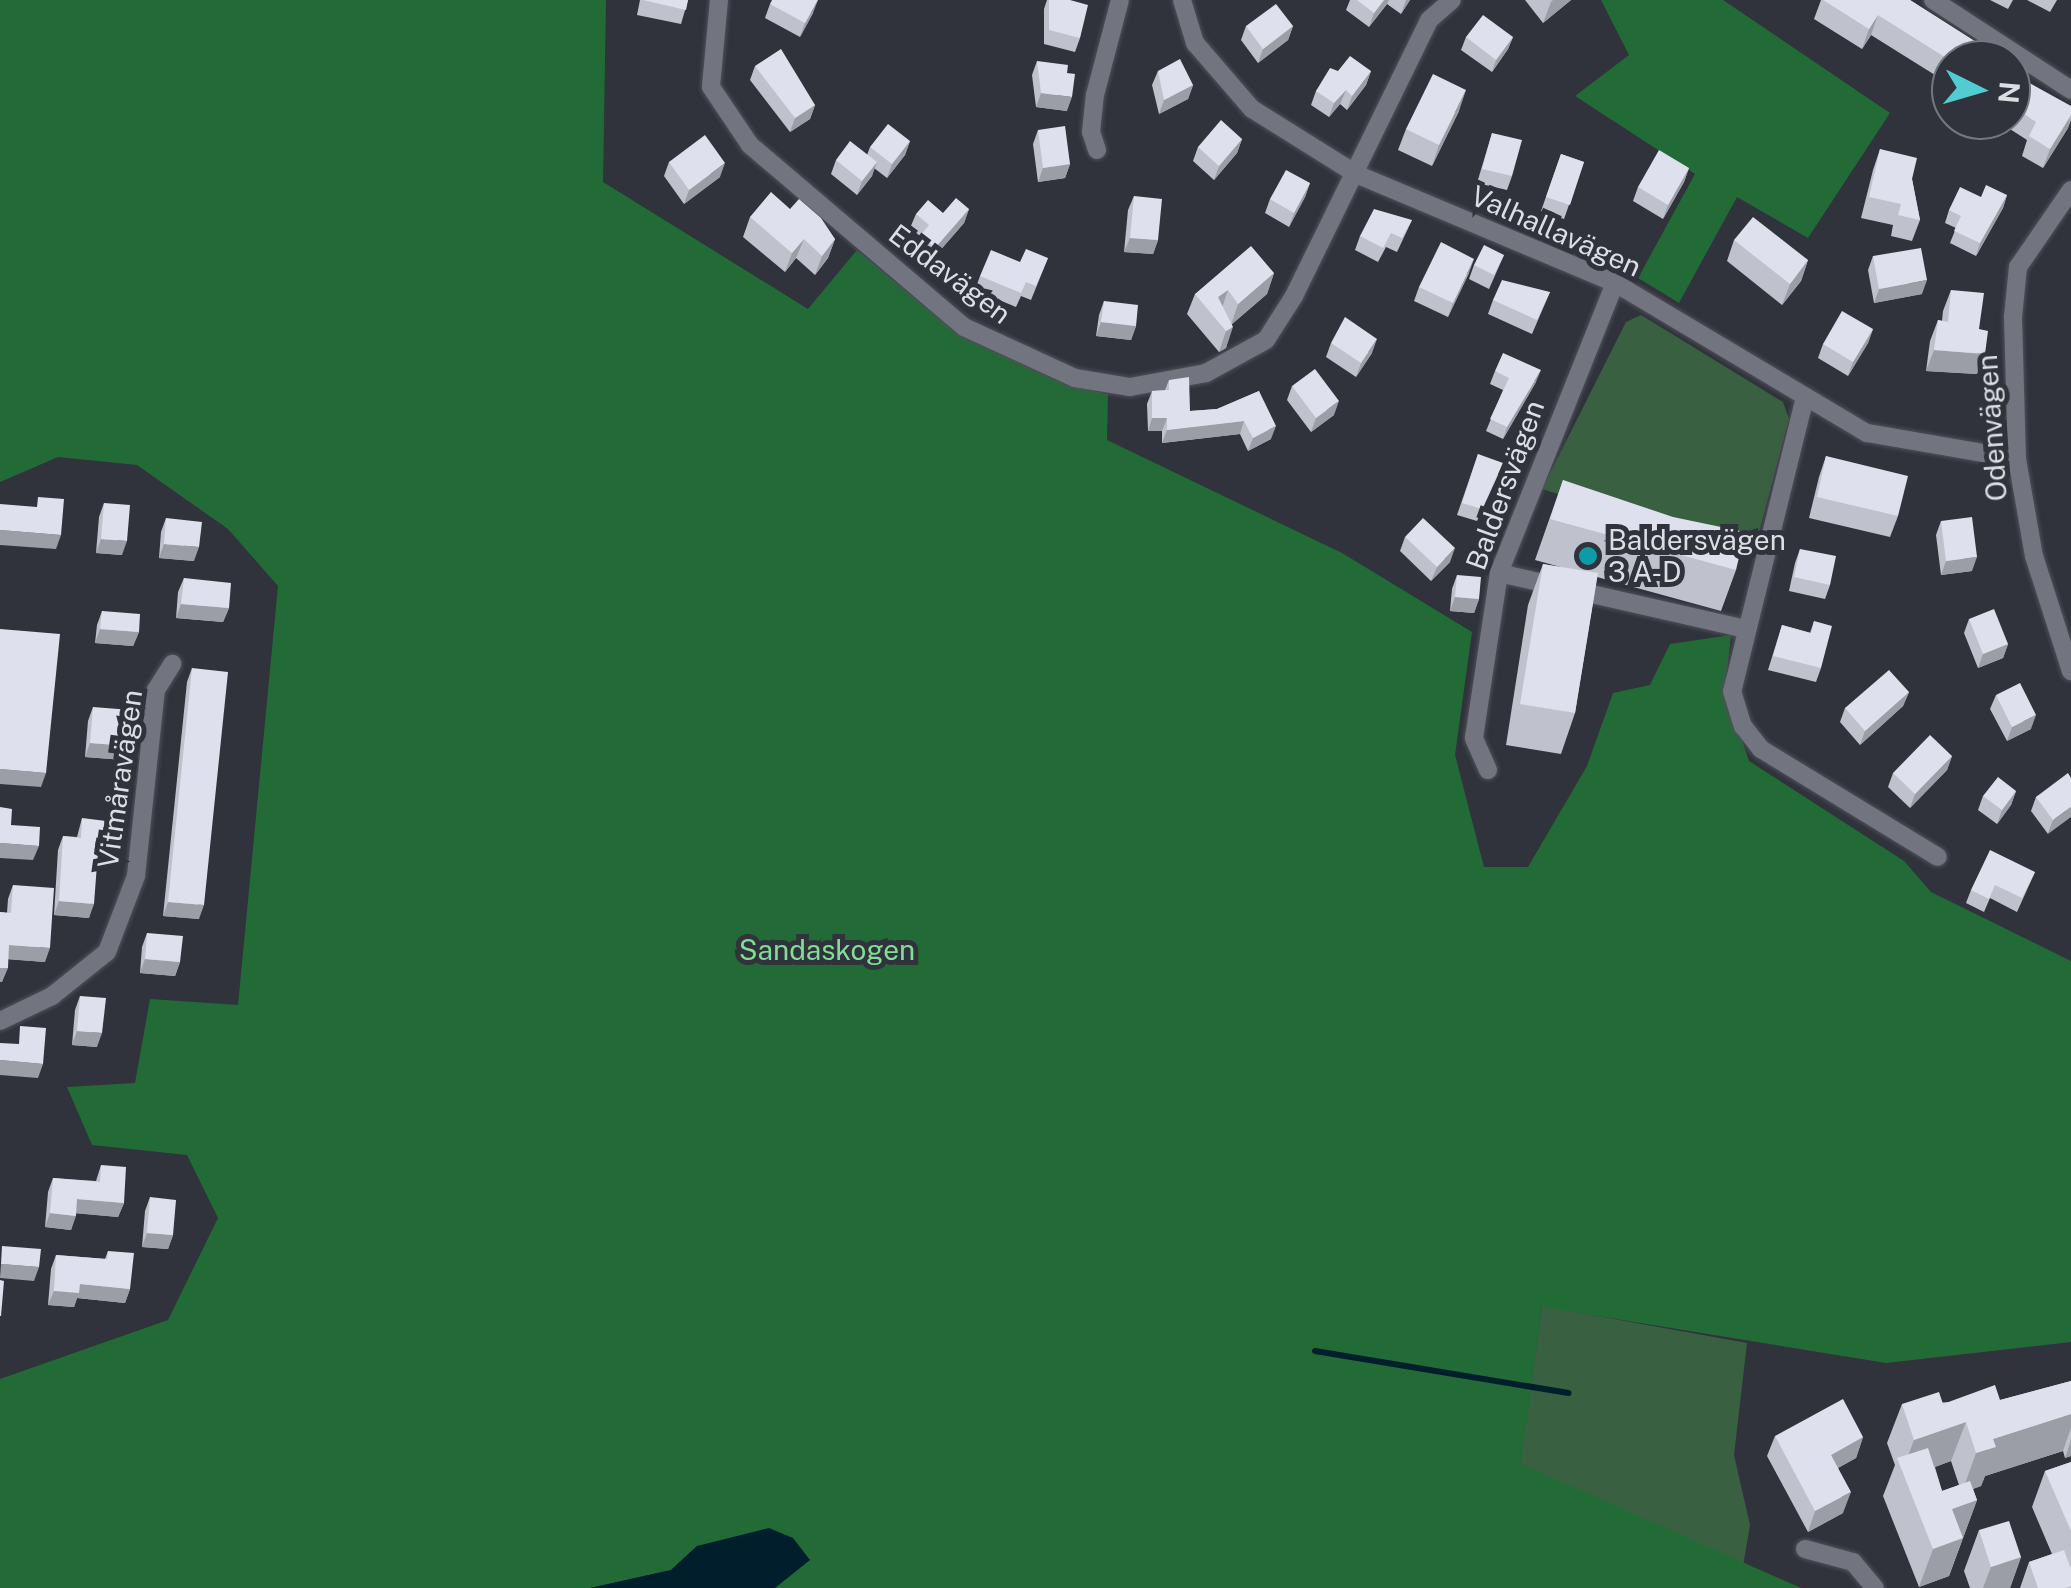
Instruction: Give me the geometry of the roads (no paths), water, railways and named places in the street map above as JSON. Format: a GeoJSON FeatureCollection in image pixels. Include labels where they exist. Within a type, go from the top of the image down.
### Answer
{"type":"FeatureCollection","features":[{"type":"Feature","properties":{"kind":"street","name":"Eddavägen"},"geometry":{"type":"LineString","coordinates":[[719,0],[711,87],[750,145],[964,326],[1075,378],[1130,388],[1206,372],[1266,340],[1356,174],[1430,20],[1452,0]]}},
{"type":"Feature","properties":{"kind":"street"},"geometry":{"type":"LineString","coordinates":[[1097,150],[1091,132],[1095,95],[1120,0]]}},
{"type":"Feature","properties":{"kind":"street","name":"Valhallavägen"},"geometry":{"type":"LineString","coordinates":[[1182,0],[1194,43],[1252,109],[1356,174],[1615,283],[1804,401],[1867,433],[2017,459]]}},
{"type":"Feature","properties":{"kind":"street"},"geometry":{"type":"LineString","coordinates":[[1933,0],[2071,90]]}},
{"type":"Feature","properties":{"kind":"street","name":"Odenvägen"},"geometry":{"type":"LineString","coordinates":[[2071,190],[2018,267],[2012,317],[2017,459],[2034,556],[2071,671]]}},
{"type":"Feature","properties":{"kind":"street","name":"Baldersvägen"},"geometry":{"type":"LineString","coordinates":[[1488,770],[1474,738],[1499,573],[1615,283]]}},
{"type":"Feature","properties":{"kind":"street"},"geometry":{"type":"LineString","coordinates":[[1804,401],[1744,629],[1732,692],[1743,726],[1762,748],[1938,857]]}},
{"type":"Feature","properties":{"kind":"street"},"geometry":{"type":"LineString","coordinates":[[1499,573],[1744,629]]}},
{"type":"Feature","properties":{"kind":"street","name":"Vitmåravägen"},"geometry":{"type":"LineString","coordinates":[[0,1022],[52,996],[108,952],[136,876],[156,690],[172,664]]}},
{"type":"Feature","properties":{"kind":"street"},"geometry":{"type":"LineString","coordinates":[[1805,1549],[1853,1562],[1872,1585]]}},
{"type":"Feature","properties":{"kind":"water"},"geometry":{"type":"Polygon","coordinates":[[[769,1528],[793,1538],[810,1560],[775,1588],[590,1588],[671,1570],[697,1546],[769,1528]]]}},
{"type":"Feature","properties":{"kind":"waterway"},"geometry":{"type":"LineString","coordinates":[[1315,1351],[1569,1393]]}},
{"type":"Feature","properties":{"kind":"place","name":"Baldersvägen 3 A-D"},"geometry":{"type":"Point","coordinates":[1588,556]}},
{"type":"Feature","properties":{"kind":"park label","name":"Sandaskogen"},"geometry":{"type":"Point","coordinates":[827,950]}}]}
